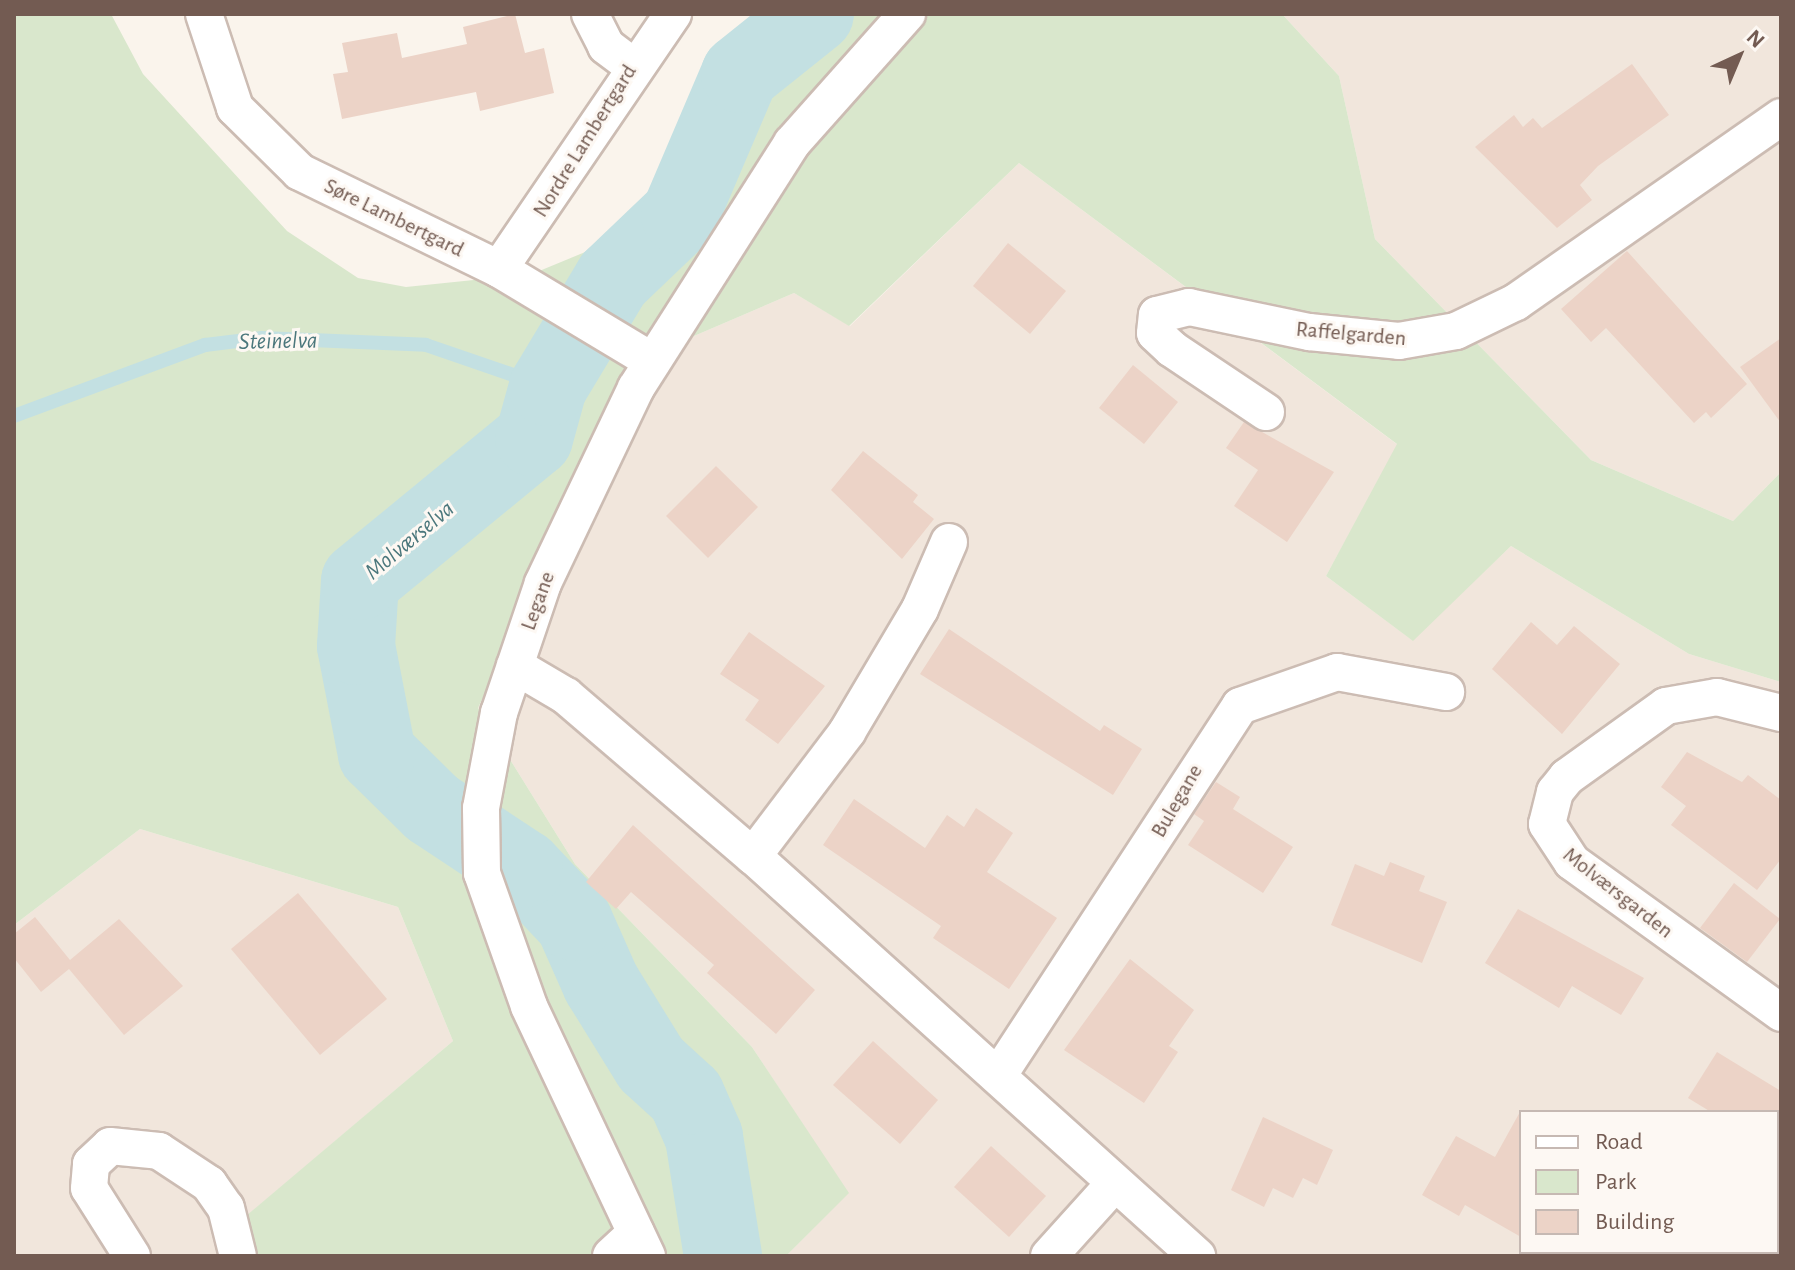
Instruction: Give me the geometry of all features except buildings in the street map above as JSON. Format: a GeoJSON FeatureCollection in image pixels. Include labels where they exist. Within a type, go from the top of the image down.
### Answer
{"type":"FeatureCollection","features":[{"type":"Feature","properties":{"kind":"street","name":"Søre Lambertgard"},"geometry":{"type":"LineString","coordinates":[[204,14],[235,108],[300,172],[499,269],[652,361]]}},
{"type":"Feature","properties":{"kind":"street"},"geometry":{"type":"LineString","coordinates":[[590,14],[606,46],[631,65]]}},
{"type":"Feature","properties":{"kind":"street","name":"Nordre Lambertgard"},"geometry":{"type":"LineString","coordinates":[[499,269],[546,208],[631,65],[673,14]]}},
{"type":"Feature","properties":{"kind":"street","name":"Legane"},"geometry":{"type":"LineString","coordinates":[[632,1248],[529,1006],[482,873],[481,808],[515,666],[590,473],[652,361],[792,143],[907,14]]}},
{"type":"Feature","properties":{"kind":"street","name":"Raffelgarden"},"geometry":{"type":"LineString","coordinates":[[1266,412],[1155,333],[1157,315],[1189,307],[1294,330],[1399,341],[1456,331],[1516,302],[1781,117]]}},
{"type":"Feature","properties":{"kind":"street"},"geometry":{"type":"LineString","coordinates":[[753,856],[847,732],[920,609],[949,542]]}},
{"type":"Feature","properties":{"kind":"street"},"geometry":{"type":"LineString","coordinates":[[515,666],[566,696],[753,856],[1197,1256]]}},
{"type":"Feature","properties":{"kind":"street","name":"Bulegane"},"geometry":{"type":"LineString","coordinates":[[998,1076],[1240,706],[1337,672],[1446,692]]}},
{"type":"Feature","properties":{"kind":"street","name":"Molværsgarden"},"geometry":{"type":"LineString","coordinates":[[1781,713],[1717,697],[1666,706],[1567,777],[1555,792],[1547,824],[1572,862],[1781,1013]]}},
{"type":"Feature","properties":{"kind":"street"},"geometry":{"type":"LineString","coordinates":[[132,1256],[89,1188],[91,1164],[110,1146],[159,1151],[209,1184],[226,1208],[238,1256]]}},
{"type":"Feature","properties":{"kind":"street"},"geometry":{"type":"LineString","coordinates":[[1049,1256],[1114,1184]]}},
{"type":"Feature","properties":{"kind":"shaded area"},"geometry":{"type":"Polygon","coordinates":[[[1282,14],[1781,14],[1781,472],[1733,521],[1591,460],[1375,239],[1339,76],[1282,14]]]}},
{"type":"Feature","properties":{"kind":"shaded area"},"geometry":{"type":"Polygon","coordinates":[[[1019,163],[1398,445],[1326,576],[1412,640],[1511,546],[1689,654],[1781,682],[1781,1256],[786,1256],[848,1193],[752,1047],[575,864],[478,708],[645,357],[794,293],[850,326],[1019,163]]]}},
{"type":"Feature","properties":{"kind":"shaded area"},"geometry":{"type":"Polygon","coordinates":[[[140,829],[398,907],[453,1041],[247,1216],[257,1256],[14,1256],[14,925],[140,829]]]}},
{"type":"Feature","properties":{"kind":"green space"},"geometry":{"type":"Polygon","coordinates":[[[14,14],[111,14],[143,74],[287,231],[358,278],[406,287],[532,274],[636,231],[742,129],[822,14],[1282,14],[1339,76],[1375,239],[1591,460],[1733,521],[1781,472],[1781,682],[1689,654],[1511,546],[1413,641],[1326,576],[1397,444],[1019,163],[849,326],[794,293],[645,357],[478,708],[575,864],[752,1047],[849,1193],[786,1256],[257,1256],[246,1216],[453,1041],[398,907],[140,829],[14,925],[14,14]]]}},
{"type":"Feature","properties":{"kind":"waterway","name":"Molværselva"},"geometry":{"type":"LineString","coordinates":[[723,1256],[704,1137],[686,1096],[651,1064],[601,983],[574,922],[524,869],[432,808],[377,754],[356,646],[360,581],[534,438],[548,387],[613,279],[680,215],[740,74],[815,14]]}},
{"type":"Feature","properties":{"kind":"waterway","name":"Steinelva"},"geometry":{"type":"LineString","coordinates":[[14,416],[205,345],[262,338],[426,345],[548,387]]}}]}
